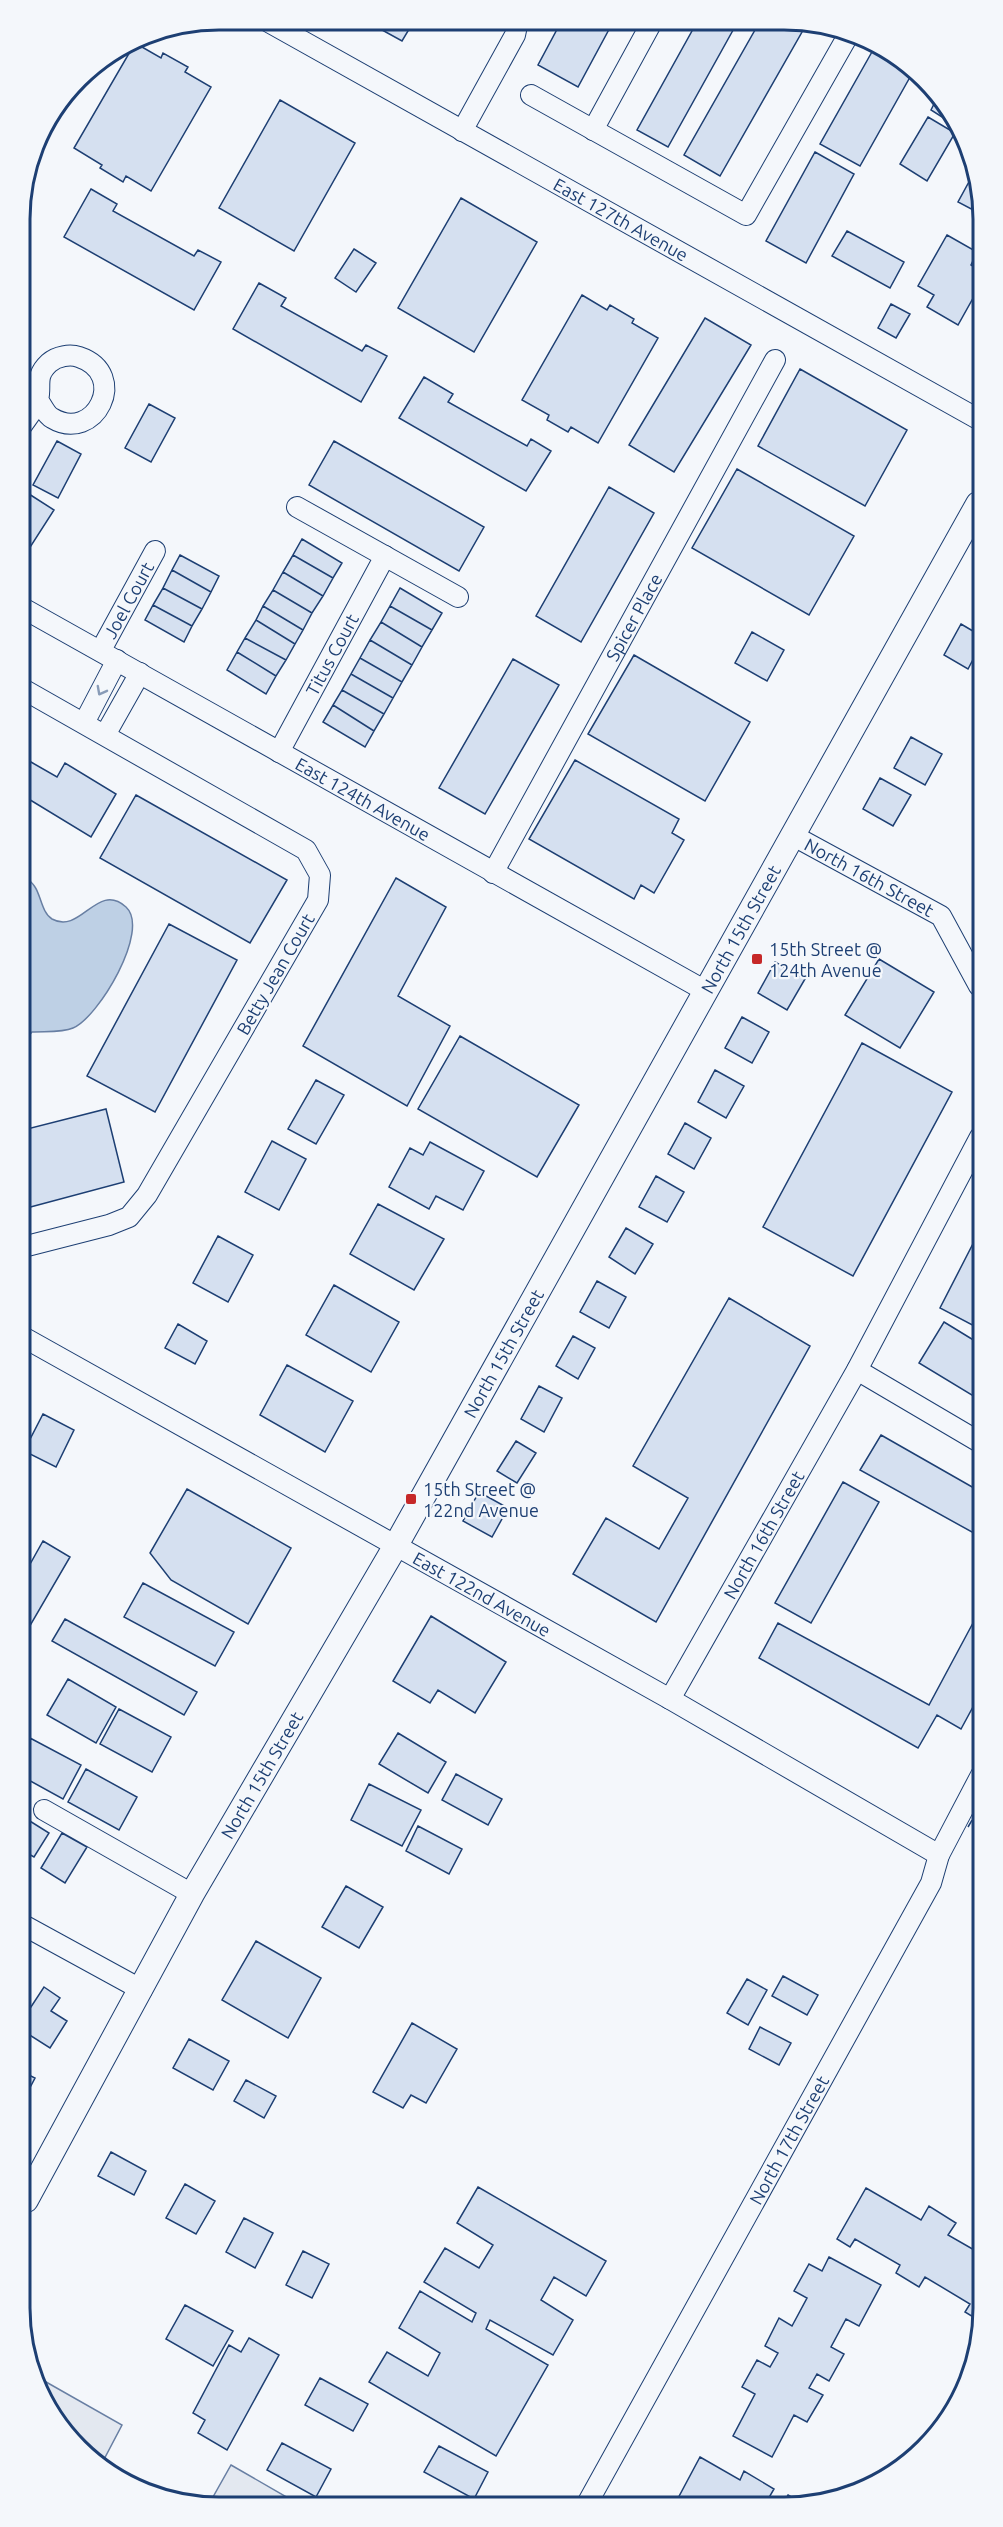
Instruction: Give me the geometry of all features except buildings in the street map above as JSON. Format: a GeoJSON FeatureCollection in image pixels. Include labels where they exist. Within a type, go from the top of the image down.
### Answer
{"type":"FeatureCollection","features":[{"type":"Feature","properties":{"kind":"street","name":"East 127th Avenue"},"geometry":{"type":"LineString","coordinates":[[283,30],[973,416]]}},
{"type":"Feature","properties":{"kind":"street"},"geometry":{"type":"LineString","coordinates":[[462,131],[516,30]]}},
{"type":"Feature","properties":{"kind":"street"},"geometry":{"type":"LineString","coordinates":[[593,130],[648,30]]}},
{"type":"Feature","properties":{"kind":"street"},"geometry":{"type":"LineString","coordinates":[[531,95],[746,215],[845,40]]}},
{"type":"Feature","properties":{"kind":"street","name":"Spicer Place"},"geometry":{"type":"LineString","coordinates":[[493,873],[775,360]]}},
{"type":"Feature","properties":{"kind":"street"},"geometry":{"type":"LineString","coordinates":[[30,413],[38,400]]}},
{"type":"Feature","properties":{"kind":"street"},"geometry":{"type":"LineString","coordinates":[[297,507],[458,597]]}},
{"type":"Feature","properties":{"kind":"street","name":"North 15th Street"},"geometry":{"type":"LineString","coordinates":[[30,2193],[142,1990],[192,1894],[395,1547],[704,990],[973,513]]}},
{"type":"Feature","properties":{"kind":"street","name":"Joel Court"},"geometry":{"type":"LineString","coordinates":[[84,723],[109,655],[155,551]]}},
{"type":"Feature","properties":{"kind":"street","name":"Titus Court"},"geometry":{"type":"LineString","coordinates":[[279,752],[385,556]]}},
{"type":"Feature","properties":{"kind":"street","name":"East 124th Avenue"},"geometry":{"type":"LineString","coordinates":[[30,612],[704,990]]}},
{"type":"Feature","properties":{"kind":"street"},"geometry":{"type":"LineString","coordinates":[[105,735],[140,673]]}},
{"type":"Feature","properties":{"kind":"street","name":"Betty Jean Court"},"geometry":{"type":"LineString","coordinates":[[30,693],[306,850],[320,875],[318,900],[147,1195],[129,1217],[109,1225],[30,1245]]}},
{"type":"Feature","properties":{"kind":"street","name":"North 16th Street"},"geometry":{"type":"LineString","coordinates":[[792,835],[941,916],[973,975]]}},
{"type":"Feature","properties":{"kind":"street","name":"North 16th Street"},"geometry":{"type":"LineString","coordinates":[[670,1699],[856,1370],[973,1150]]}},
{"type":"Feature","properties":{"kind":"street","name":"East 122nd Avenue"},"geometry":{"type":"LineString","coordinates":[[30,1341],[201,1434],[395,1547],[670,1699],[939,1855]]}},
{"type":"Feature","properties":{"kind":"street"},"geometry":{"type":"LineString","coordinates":[[856,1370],[973,1438]]}},
{"type":"Feature","properties":{"kind":"street","name":"North 17th Street"},"geometry":{"type":"LineString","coordinates":[[591,2497],[931,1883],[939,1855],[973,1790]]}},
{"type":"Feature","properties":{"kind":"street"},"geometry":{"type":"LineString","coordinates":[[44,1810],[192,1894]]}},
{"type":"Feature","properties":{"kind":"street"},"geometry":{"type":"LineString","coordinates":[[30,1929],[142,1990]]}},
{"type":"Feature","properties":{"kind":"shaded area"},"geometry":{"type":"Polygon","coordinates":[[[45,2381],[122,2425],[105,2458],[77,2433],[62,2413],[45,2381]]]}},
{"type":"Feature","properties":{"kind":"shaded area"},"geometry":{"type":"Polygon","coordinates":[[[231,2465],[287,2497],[219,2497],[213,2497],[231,2465]]]}},
{"type":"Feature","properties":{"kind":"water"},"geometry":{"type":"Polygon","coordinates":[[[30,881],[46,913],[52,919],[62,922],[72,920],[106,900],[116,901],[126,907],[132,918],[132,934],[127,953],[107,991],[95,1008],[83,1021],[69,1030],[32,1032],[30,1034],[30,881]]]}},
{"type":"Feature","properties":{"kind":"fence"},"geometry":{"type":"LineString","coordinates":[[968,1827],[973,1818]]}},
{"type":"Feature","properties":{"kind":"place","name":"15th Street @ 124th Avenue"},"geometry":{"type":"Point","coordinates":[757,959]}},
{"type":"Feature","properties":{"kind":"place","name":"15th Street @ 122nd Avenue"},"geometry":{"type":"Point","coordinates":[411,1499]}}]}
